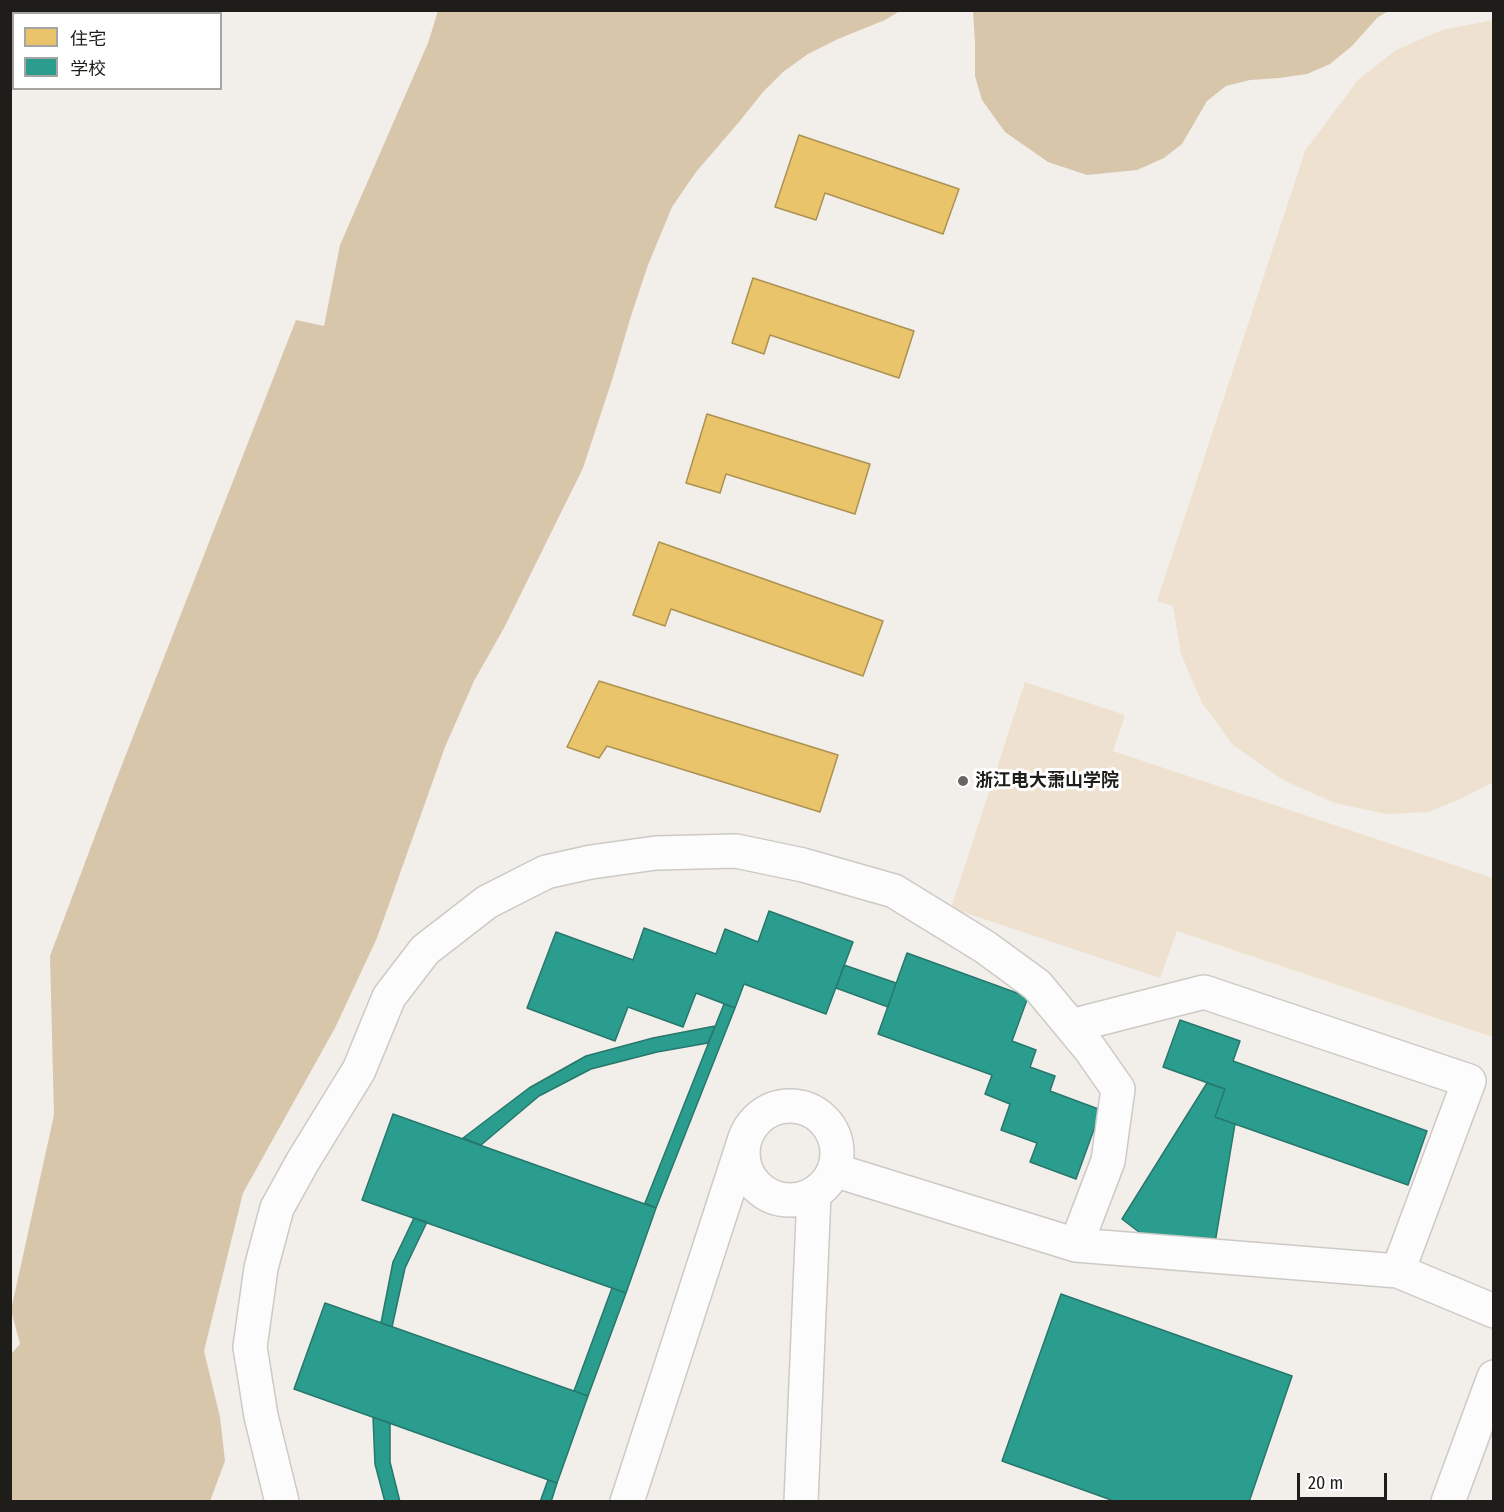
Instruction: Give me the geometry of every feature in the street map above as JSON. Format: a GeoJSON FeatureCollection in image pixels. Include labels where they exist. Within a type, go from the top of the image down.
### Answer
{"type":"FeatureCollection","features":[{"type":"Feature","properties":{"kind":"street"},"geometry":{"type":"LineString","coordinates":[[282,1502],[261,1416],[250,1347],[261,1268],[277,1208],[359,1070],[389,997],[425,950],[487,902],[546,872],[591,862],[656,853],[736,851],[803,865],[894,891],[986,947],[1037,985],[1090,1049],[1118,1089],[1108,1161],[1076,1245]]}},
{"type":"Feature","properties":{"kind":"street"},"geometry":{"type":"LineString","coordinates":[[1071,1026],[1204,992],[1469,1081],[1398,1271]]}},
{"type":"Feature","properties":{"kind":"street"},"geometry":{"type":"LineString","coordinates":[[627,1502],[745,1138],[752,1125],[763,1115],[776,1108],[791,1106],[806,1109],[819,1116],[830,1127],[836,1141],[837,1156],[824,1182],[801,1502]]}},
{"type":"Feature","properties":{"kind":"street"},"geometry":{"type":"LineString","coordinates":[[745,1138],[743,1154],[746,1170],[754,1184],[767,1194],[782,1200],[798,1200],[824,1182],[1076,1245],[1398,1271],[1494,1311]]}},
{"type":"Feature","properties":{"kind":"street"},"geometry":{"type":"LineString","coordinates":[[1448,1502],[1494,1377]]}},
{"type":"Feature","properties":{"kind":"shaded area"},"geometry":{"type":"Polygon","coordinates":[[[973,10],[1388,11],[1377,18],[1352,46],[1330,64],[1307,74],[1250,80],[1226,86],[1207,101],[1182,144],[1164,158],[1137,170],[1087,175],[1048,162],[1005,132],[982,100],[975,76],[973,10]]]}},
{"type":"Feature","properties":{"kind":"shaded area"},"geometry":{"type":"Polygon","coordinates":[[[438,11],[900,11],[885,20],[808,54],[783,72],[763,92],[696,172],[672,207],[648,265],[583,468],[504,628],[474,681],[445,747],[377,938],[335,1028],[243,1193],[204,1351],[220,1417],[225,1461],[210,1501],[11,1501],[11,1354],[20,1344],[11,1310],[54,1115],[50,956],[116,780],[296,320],[324,326],[340,245],[428,43],[438,11]]]}},
{"type":"Feature","properties":{"kind":"shaded area"},"geometry":{"type":"Polygon","coordinates":[[[1493,20],[1493,782],[1428,812],[1386,814],[1335,803],[1283,780],[1233,745],[1202,703],[1181,654],[1173,606],[1157,601],[1305,151],[1358,80],[1396,50],[1442,30],[1493,20]]]}},
{"type":"Feature","properties":{"kind":"shaded area"},"geometry":{"type":"Polygon","coordinates":[[[1025,682],[1125,715],[1113,751],[1493,878],[1493,1037],[1177,931],[1160,978],[951,908],[1025,682]]]}},
{"type":"Feature","properties":{"kind":"building: 住宅"},"geometry":{"type":"Polygon","coordinates":[[[799,135],[959,189],[943,234],[825,193],[816,220],[775,207],[799,135]]]}},
{"type":"Feature","properties":{"kind":"building: 住宅"},"geometry":{"type":"Polygon","coordinates":[[[753,278],[914,331],[899,378],[770,335],[764,354],[732,343],[753,278]]]}},
{"type":"Feature","properties":{"kind":"building: 住宅"},"geometry":{"type":"Polygon","coordinates":[[[707,414],[870,464],[855,514],[726,474],[720,493],[686,483],[707,414]]]}},
{"type":"Feature","properties":{"kind":"building: 住宅"},"geometry":{"type":"Polygon","coordinates":[[[659,542],[883,621],[863,676],[671,609],[665,626],[633,615],[659,542]]]}},
{"type":"Feature","properties":{"kind":"building: 住宅"},"geometry":{"type":"Polygon","coordinates":[[[599,681],[838,755],[820,812],[607,746],[599,758],[567,747],[599,681]]]}},
{"type":"Feature","properties":{"kind":"building: 学校"},"geometry":{"type":"Polygon","coordinates":[[[769,911],[853,942],[826,1014],[744,984],[735,1008],[696,993],[683,1027],[628,1007],[615,1041],[527,1008],[556,932],[633,960],[644,928],[716,954],[725,929],[758,942],[769,911]]]}},
{"type":"Feature","properties":{"kind":"building: 学校"},"geometry":{"type":"Polygon","coordinates":[[[907,953],[1028,997],[1012,1041],[1036,1050],[1030,1067],[1055,1076],[1050,1091],[1101,1110],[1076,1179],[1030,1162],[1037,1143],[1001,1130],[1010,1104],[985,1094],[992,1075],[878,1034],[907,953]]]}},
{"type":"Feature","properties":{"kind":"building: 学校"},"geometry":{"type":"Polygon","coordinates":[[[844,965],[896,983],[888,1007],[836,988],[844,965]]]}},
{"type":"Feature","properties":{"kind":"building: 学校"},"geometry":{"type":"Polygon","coordinates":[[[724,1004],[735,1008],[656,1208],[645,1203],[724,1004]]]}},
{"type":"Feature","properties":{"kind":"building: 学校"},"geometry":{"type":"Polygon","coordinates":[[[1180,1020],[1240,1041],[1233,1061],[1427,1131],[1408,1185],[1215,1117],[1225,1089],[1163,1067],[1180,1020]]]}},
{"type":"Feature","properties":{"kind":"building: 学校"},"geometry":{"type":"Polygon","coordinates":[[[715,1026],[708,1043],[657,1052],[591,1069],[539,1096],[481,1145],[463,1138],[529,1088],[586,1056],[653,1038],[715,1026]]]}},
{"type":"Feature","properties":{"kind":"building: 学校"},"geometry":{"type":"Polygon","coordinates":[[[1207,1083],[1225,1089],[1215,1117],[1235,1124],[1213,1255],[1148,1239],[1122,1219],[1207,1083]]]}},
{"type":"Feature","properties":{"kind":"building: 学校"},"geometry":{"type":"Polygon","coordinates":[[[393,1114],[656,1208],[626,1293],[362,1200],[393,1114]]]}},
{"type":"Feature","properties":{"kind":"building: 学校"},"geometry":{"type":"Polygon","coordinates":[[[414,1218],[427,1222],[405,1268],[392,1327],[381,1323],[393,1262],[414,1218]]]}},
{"type":"Feature","properties":{"kind":"building: 学校"},"geometry":{"type":"Polygon","coordinates":[[[612,1288],[626,1293],[588,1396],[574,1391],[612,1288]]]}},
{"type":"Feature","properties":{"kind":"building: 学校"},"geometry":{"type":"Polygon","coordinates":[[[1061,1294],[1292,1376],[1249,1502],[1117,1502],[1002,1461],[1061,1294]]]}},
{"type":"Feature","properties":{"kind":"building: 学校"},"geometry":{"type":"Polygon","coordinates":[[[325,1303],[588,1396],[557,1483],[294,1389],[325,1303]]]}},
{"type":"Feature","properties":{"kind":"building: 学校"},"geometry":{"type":"Polygon","coordinates":[[[373,1417],[390,1423],[390,1462],[400,1502],[385,1502],[375,1464],[373,1417]]]}},
{"type":"Feature","properties":{"kind":"building: 学校"},"geometry":{"type":"Polygon","coordinates":[[[548,1480],[557,1483],[551,1502],[540,1502],[548,1480]]]}},
{"type":"Feature","properties":{"kind":"place","name":"浙江电大萧山学院"},"geometry":{"type":"Point","coordinates":[963,781]}}]}
